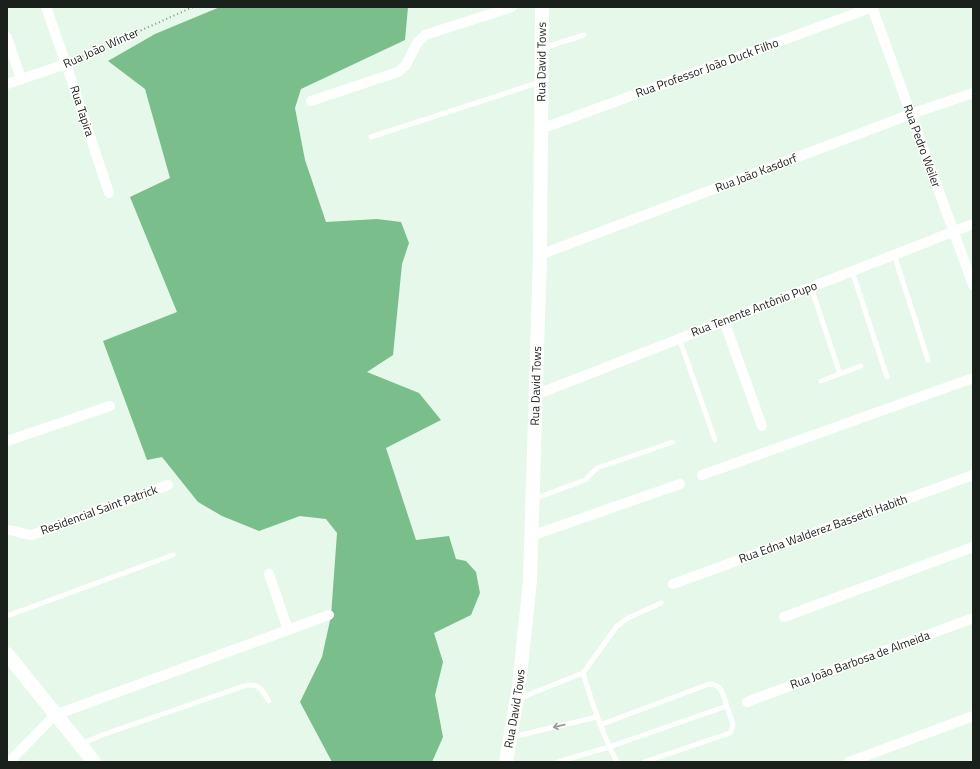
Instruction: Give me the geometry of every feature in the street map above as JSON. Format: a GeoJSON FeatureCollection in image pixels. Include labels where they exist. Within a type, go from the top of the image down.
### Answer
{"type":"FeatureCollection","features":[{"type":"Feature","properties":{"kind":"street","name":"Rua Tapira"},"geometry":{"type":"LineString","coordinates":[[46,7],[109,193]]}},
{"type":"Feature","properties":{"kind":"street"},"geometry":{"type":"LineString","coordinates":[[311,101],[398,72],[406,65],[417,43],[425,35],[512,7]]}},
{"type":"Feature","properties":{"kind":"street","name":"Rua David Tows"},"geometry":{"type":"LineString","coordinates":[[506,762],[517,699],[530,580],[540,255],[542,7]]}},
{"type":"Feature","properties":{"kind":"street","name":"Rua Pedro Weiler"},"geometry":{"type":"LineString","coordinates":[[872,7],[973,285]]}},
{"type":"Feature","properties":{"kind":"street","name":"Rua Professor João Duck Filho"},"geometry":{"type":"LineString","coordinates":[[541,129],[872,7]]}},
{"type":"Feature","properties":{"kind":"street"},"geometry":{"type":"LineString","coordinates":[[7,38],[21,79]]}},
{"type":"Feature","properties":{"kind":"street","name":"Rua João Winter"},"geometry":{"type":"LineString","coordinates":[[7,84],[66,64]]}},
{"type":"Feature","properties":{"kind":"street","name":"Rua João Kasdorf"},"geometry":{"type":"LineString","coordinates":[[540,255],[911,114],[973,93]]}},
{"type":"Feature","properties":{"kind":"street","name":"Rua Tenente Antônio Pupo"},"geometry":{"type":"LineString","coordinates":[[536,394],[973,224]]}},
{"type":"Feature","properties":{"kind":"street"},"geometry":{"type":"LineString","coordinates":[[724,321],[762,426]]}},
{"type":"Feature","properties":{"kind":"street"},"geometry":{"type":"LineString","coordinates":[[702,475],[973,378]]}},
{"type":"Feature","properties":{"kind":"street"},"geometry":{"type":"LineString","coordinates":[[7,441],[110,406]]}},
{"type":"Feature","properties":{"kind":"street","name":"Rua Edna Walderez Bassetti Habith"},"geometry":{"type":"LineString","coordinates":[[673,584],[973,475]]}},
{"type":"Feature","properties":{"kind":"street"},"geometry":{"type":"LineString","coordinates":[[531,536],[680,484]]}},
{"type":"Feature","properties":{"kind":"street","name":"Residencial Saint Patrick"},"geometry":{"type":"LineString","coordinates":[[7,530],[16,530],[26,535],[32,535],[168,485]]}},
{"type":"Feature","properties":{"kind":"street"},"geometry":{"type":"LineString","coordinates":[[784,617],[973,547]]}},
{"type":"Feature","properties":{"kind":"street"},"geometry":{"type":"LineString","coordinates":[[269,574],[288,630]]}},
{"type":"Feature","properties":{"kind":"street"},"geometry":{"type":"LineString","coordinates":[[8,762],[55,715],[329,615]]}},
{"type":"Feature","properties":{"kind":"street","name":"Rua João Barbosa de Almeida"},"geometry":{"type":"LineString","coordinates":[[746,702],[973,618]]}},
{"type":"Feature","properties":{"kind":"street"},"geometry":{"type":"LineString","coordinates":[[7,654],[94,762]]}},
{"type":"Feature","properties":{"kind":"street"},"geometry":{"type":"LineString","coordinates":[[849,762],[973,716]]}},
{"type":"Feature","properties":{"kind":"lane"},"geometry":{"type":"LineString","coordinates":[[542,48],[584,35]]}},
{"type":"Feature","properties":{"kind":"lane"},"geometry":{"type":"LineString","coordinates":[[371,137],[541,82]]}},
{"type":"Feature","properties":{"kind":"lane"},"geometry":{"type":"LineString","coordinates":[[894,254],[928,360]]}},
{"type":"Feature","properties":{"kind":"lane"},"geometry":{"type":"LineString","coordinates":[[852,270],[887,377]]}},
{"type":"Feature","properties":{"kind":"lane"},"geometry":{"type":"LineString","coordinates":[[811,287],[840,374]]}},
{"type":"Feature","properties":{"kind":"lane"},"geometry":{"type":"LineString","coordinates":[[679,338],[715,440]]}},
{"type":"Feature","properties":{"kind":"lane"},"geometry":{"type":"LineString","coordinates":[[821,382],[860,366]]}},
{"type":"Feature","properties":{"kind":"lane"},"geometry":{"type":"LineString","coordinates":[[532,499],[585,480],[597,468],[673,442]]}},
{"type":"Feature","properties":{"kind":"lane"},"geometry":{"type":"LineString","coordinates":[[7,616],[172,556]]}},
{"type":"Feature","properties":{"kind":"lane"},"geometry":{"type":"LineString","coordinates":[[517,699],[583,673],[617,626],[628,618],[661,602]]}},
{"type":"Feature","properties":{"kind":"lane"},"geometry":{"type":"LineString","coordinates":[[583,673],[600,725],[617,762]]}},
{"type":"Feature","properties":{"kind":"lane"},"geometry":{"type":"LineString","coordinates":[[80,745],[102,735],[247,685],[254,684],[260,687],[269,701]]}},
{"type":"Feature","properties":{"kind":"lane"},"geometry":{"type":"LineString","coordinates":[[600,725],[708,684],[715,684],[719,687],[733,725],[730,733],[644,762]]}},
{"type":"Feature","properties":{"kind":"lane"},"geometry":{"type":"LineString","coordinates":[[558,762],[609,747],[727,706]]}},
{"type":"Feature","properties":{"kind":"lane"},"geometry":{"type":"LineString","coordinates":[[510,737],[597,717]]}},
{"type":"Feature","properties":{"kind":"path","name":"Rua João Winter"},"geometry":{"type":"LineString","coordinates":[[66,64],[193,7]]}},
{"type":"Feature","properties":{"kind":"green space"},"geometry":{"type":"Polygon","coordinates":[[[220,7],[408,7],[405,40],[301,89],[295,108],[305,160],[326,222],[377,219],[401,222],[409,243],[402,264],[393,355],[367,372],[419,393],[441,420],[386,448],[416,540],[449,536],[456,559],[466,561],[476,572],[480,593],[471,615],[434,633],[443,662],[435,695],[443,737],[432,762],[332,762],[300,702],[322,657],[331,616],[337,533],[326,519],[300,516],[259,531],[222,516],[198,502],[162,457],[147,460],[103,341],[177,312],[130,197],[170,178],[145,89],[108,61],[155,34],[220,7]]]}}]}
